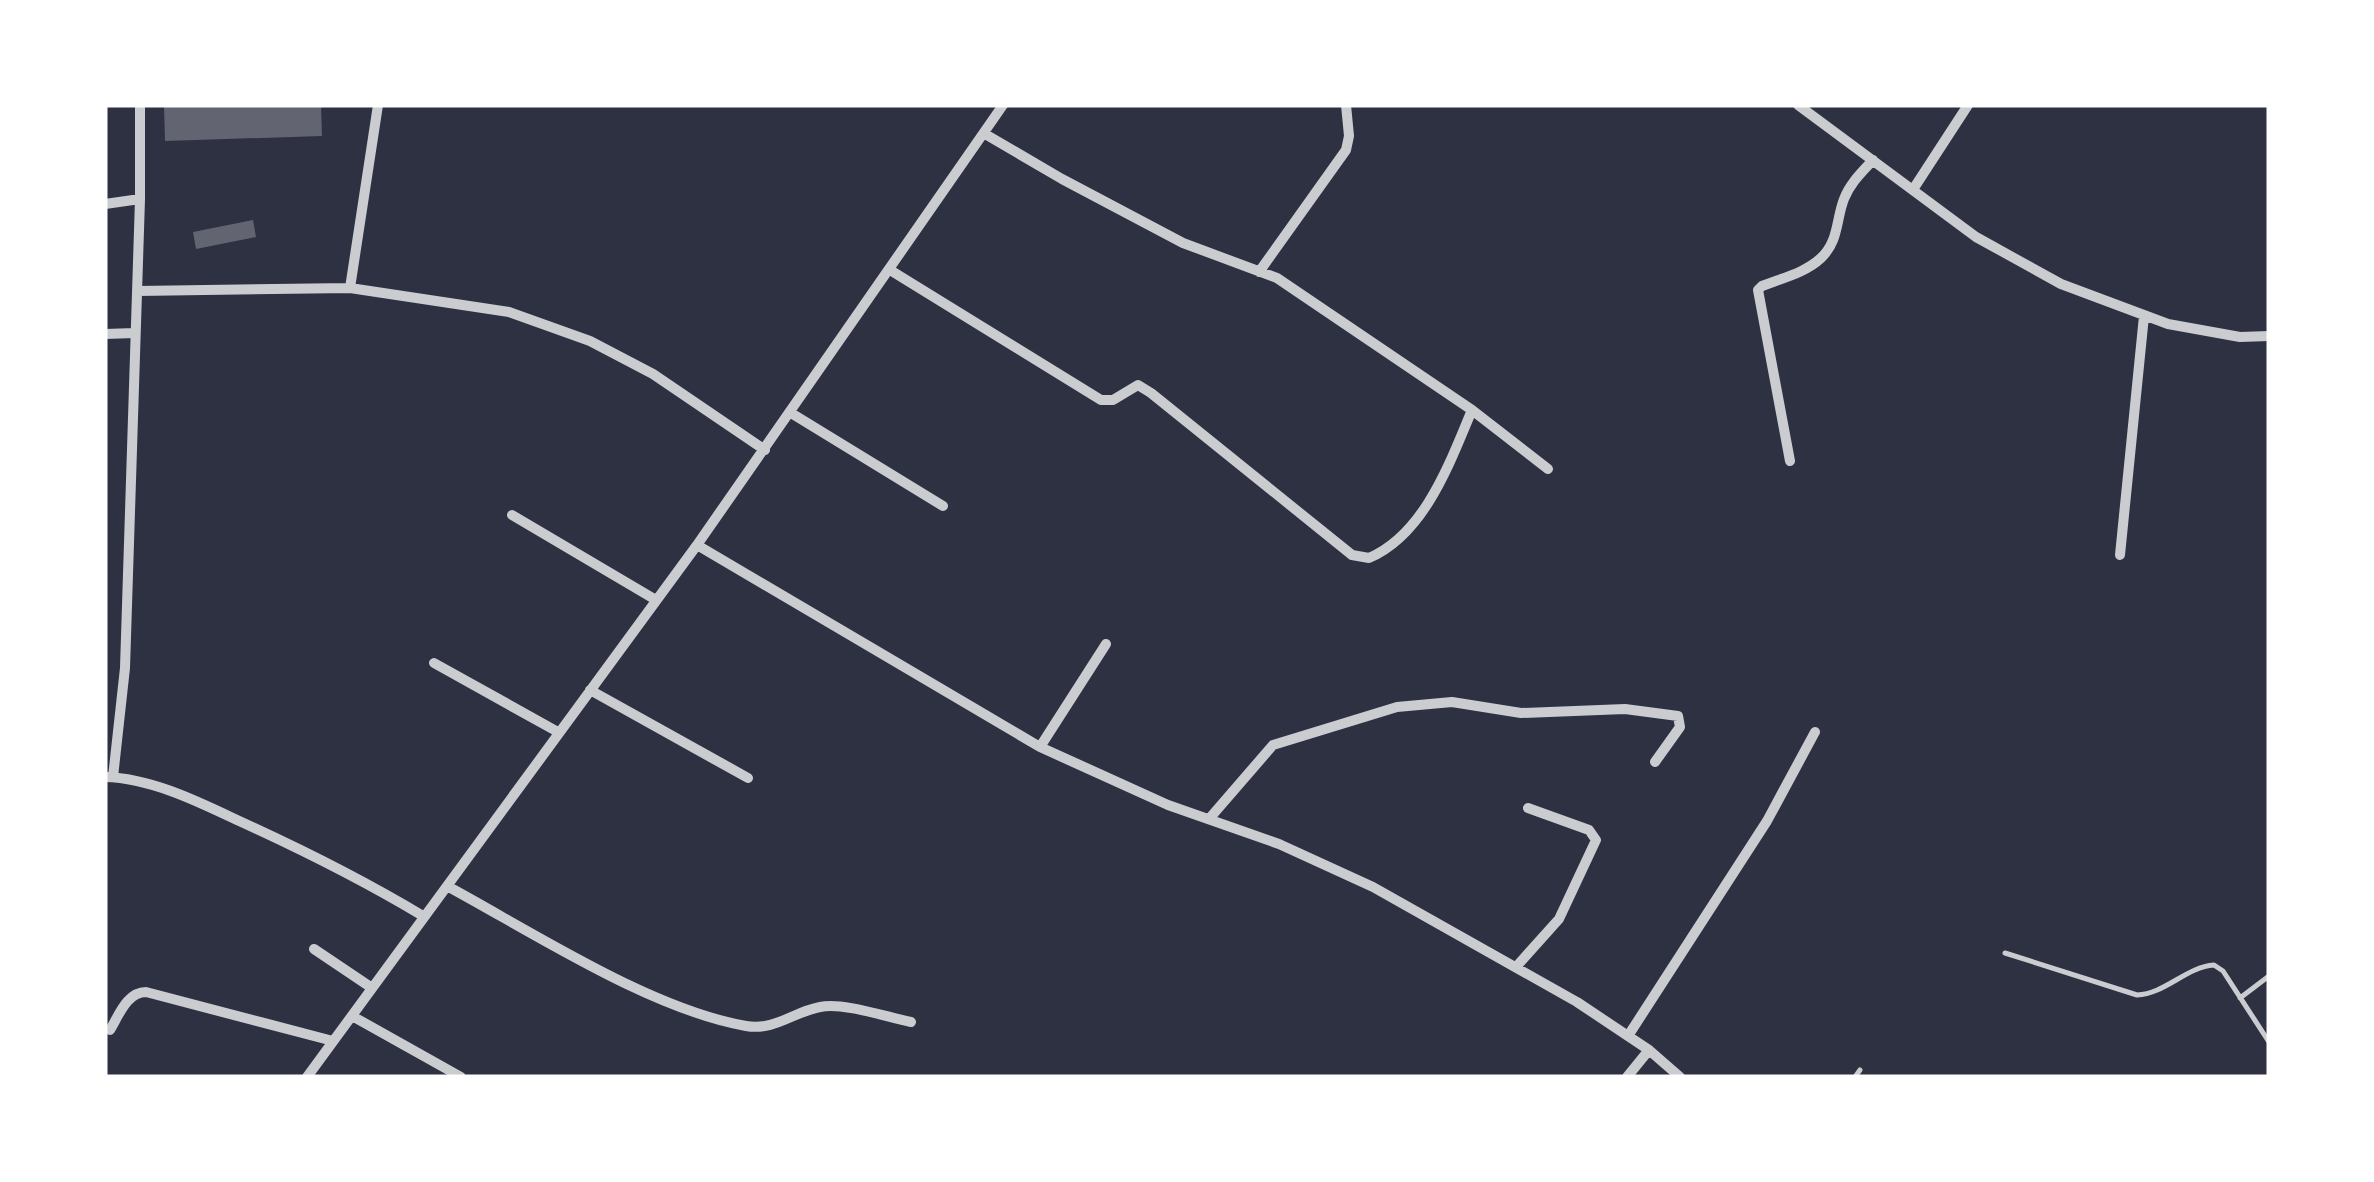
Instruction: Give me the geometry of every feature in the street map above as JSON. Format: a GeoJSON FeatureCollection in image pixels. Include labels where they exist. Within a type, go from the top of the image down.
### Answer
{"type":"FeatureCollection","features":[{"type":"Feature","properties":{"kind":"street"},"geometry":{"type":"LineString","coordinates":[[140,105],[122,696],[109,777],[160,788],[213,809],[315,856],[424,916]]}},
{"type":"Feature","properties":{"kind":"street"},"geometry":{"type":"LineString","coordinates":[[350,288],[378,105]]}},
{"type":"Feature","properties":{"kind":"street"},"geometry":{"type":"LineString","coordinates":[[307,1077],[765,450],[1003,105]]}},
{"type":"Feature","properties":{"kind":"street"},"geometry":{"type":"LineString","coordinates":[[1260,272],[1346,150],[1346,105]]}},
{"type":"Feature","properties":{"kind":"street"},"geometry":{"type":"LineString","coordinates":[[1798,105],[1976,237],[2061,284],[2168,324],[2240,337],[2269,336]]}},
{"type":"Feature","properties":{"kind":"street"},"geometry":{"type":"LineString","coordinates":[[1914,188],[1968,105]]}},
{"type":"Feature","properties":{"kind":"street"},"geometry":{"type":"LineString","coordinates":[[985,134],[1183,243],[1278,278],[1472,410],[1548,469]]}},
{"type":"Feature","properties":{"kind":"street"},"geometry":{"type":"LineString","coordinates":[[1790,462],[1758,290],[1805,270],[1821,258],[1831,246],[1851,184],[1873,160]]}},
{"type":"Feature","properties":{"kind":"street"},"geometry":{"type":"LineString","coordinates":[[105,204],[140,199]]}},
{"type":"Feature","properties":{"kind":"street"},"geometry":{"type":"LineString","coordinates":[[890,270],[1101,400],[1113,400],[1138,385],[1151,393],[1352,555],[1369,558],[1408,534],[1451,459],[1472,410]]}},
{"type":"Feature","properties":{"kind":"street"},"geometry":{"type":"LineString","coordinates":[[137,290],[350,288],[510,312],[590,342],[654,374],[765,450]]}},
{"type":"Feature","properties":{"kind":"street"},"geometry":{"type":"LineString","coordinates":[[2120,556],[2144,316]]}},
{"type":"Feature","properties":{"kind":"street"},"geometry":{"type":"LineString","coordinates":[[105,334],[135,333]]}},
{"type":"Feature","properties":{"kind":"street"},"geometry":{"type":"LineString","coordinates":[[791,413],[943,506]]}},
{"type":"Feature","properties":{"kind":"street"},"geometry":{"type":"LineString","coordinates":[[512,515],[656,600]]}},
{"type":"Feature","properties":{"kind":"street"},"geometry":{"type":"LineString","coordinates":[[697,544],[1040,748],[1168,805],[1280,844],[1373,887],[1578,1002],[1650,1050],[1680,1077]]}},
{"type":"Feature","properties":{"kind":"street"},"geometry":{"type":"LineString","coordinates":[[1040,748],[1106,644]]}},
{"type":"Feature","properties":{"kind":"street"},"geometry":{"type":"LineString","coordinates":[[434,664],[558,732]]}},
{"type":"Feature","properties":{"kind":"street"},"geometry":{"type":"LineString","coordinates":[[590,690],[748,778]]}},
{"type":"Feature","properties":{"kind":"street"},"geometry":{"type":"LineString","coordinates":[[105,696],[122,696]]}},
{"type":"Feature","properties":{"kind":"street"},"geometry":{"type":"LineString","coordinates":[[1209,819],[1274,745],[1422,703],[1452,702],[1522,713],[1626,709],[1678,716],[1680,727],[1655,762]]}},
{"type":"Feature","properties":{"kind":"street"},"geometry":{"type":"LineString","coordinates":[[1628,1036],[1767,822],[1815,732]]}},
{"type":"Feature","properties":{"kind":"street"},"geometry":{"type":"LineString","coordinates":[[1516,967],[1558,919],[1596,840],[1589,830],[1528,808]]}},
{"type":"Feature","properties":{"kind":"street"},"geometry":{"type":"LineString","coordinates":[[447,886],[608,974],[695,1014],[751,1027],[778,1025],[810,1010],[831,1006],[911,1022]]}},
{"type":"Feature","properties":{"kind":"street"},"geometry":{"type":"LineString","coordinates":[[314,948],[372,988]]}},
{"type":"Feature","properties":{"kind":"street"},"geometry":{"type":"LineString","coordinates":[[110,1030],[130,996],[146,992],[334,1041]]}},
{"type":"Feature","properties":{"kind":"street"},"geometry":{"type":"LineString","coordinates":[[352,1016],[461,1077]]}},
{"type":"Feature","properties":{"kind":"street"},"geometry":{"type":"LineString","coordinates":[[1627,1077],[1650,1050]]}},
{"type":"Feature","properties":{"kind":"lane"},"geometry":{"type":"LineString","coordinates":[[2005,954],[2137,995],[2146,995],[2194,970],[2214,965],[2223,970],[2269,1042]]}},
{"type":"Feature","properties":{"kind":"lane"},"geometry":{"type":"LineString","coordinates":[[2240,998],[2269,976]]}},
{"type":"Feature","properties":{"kind":"lane"},"geometry":{"type":"LineString","coordinates":[[1855,1077],[1860,1070]]}},
{"type":"Feature","properties":{"kind":"building"},"geometry":{"type":"Polygon","coordinates":[[[164,105],[321,105],[322,136],[165,141],[164,105]]]}},
{"type":"Feature","properties":{"kind":"building"},"geometry":{"type":"Polygon","coordinates":[[[253,220],[256,237],[196,249],[193,232],[253,220]]]}}]}
